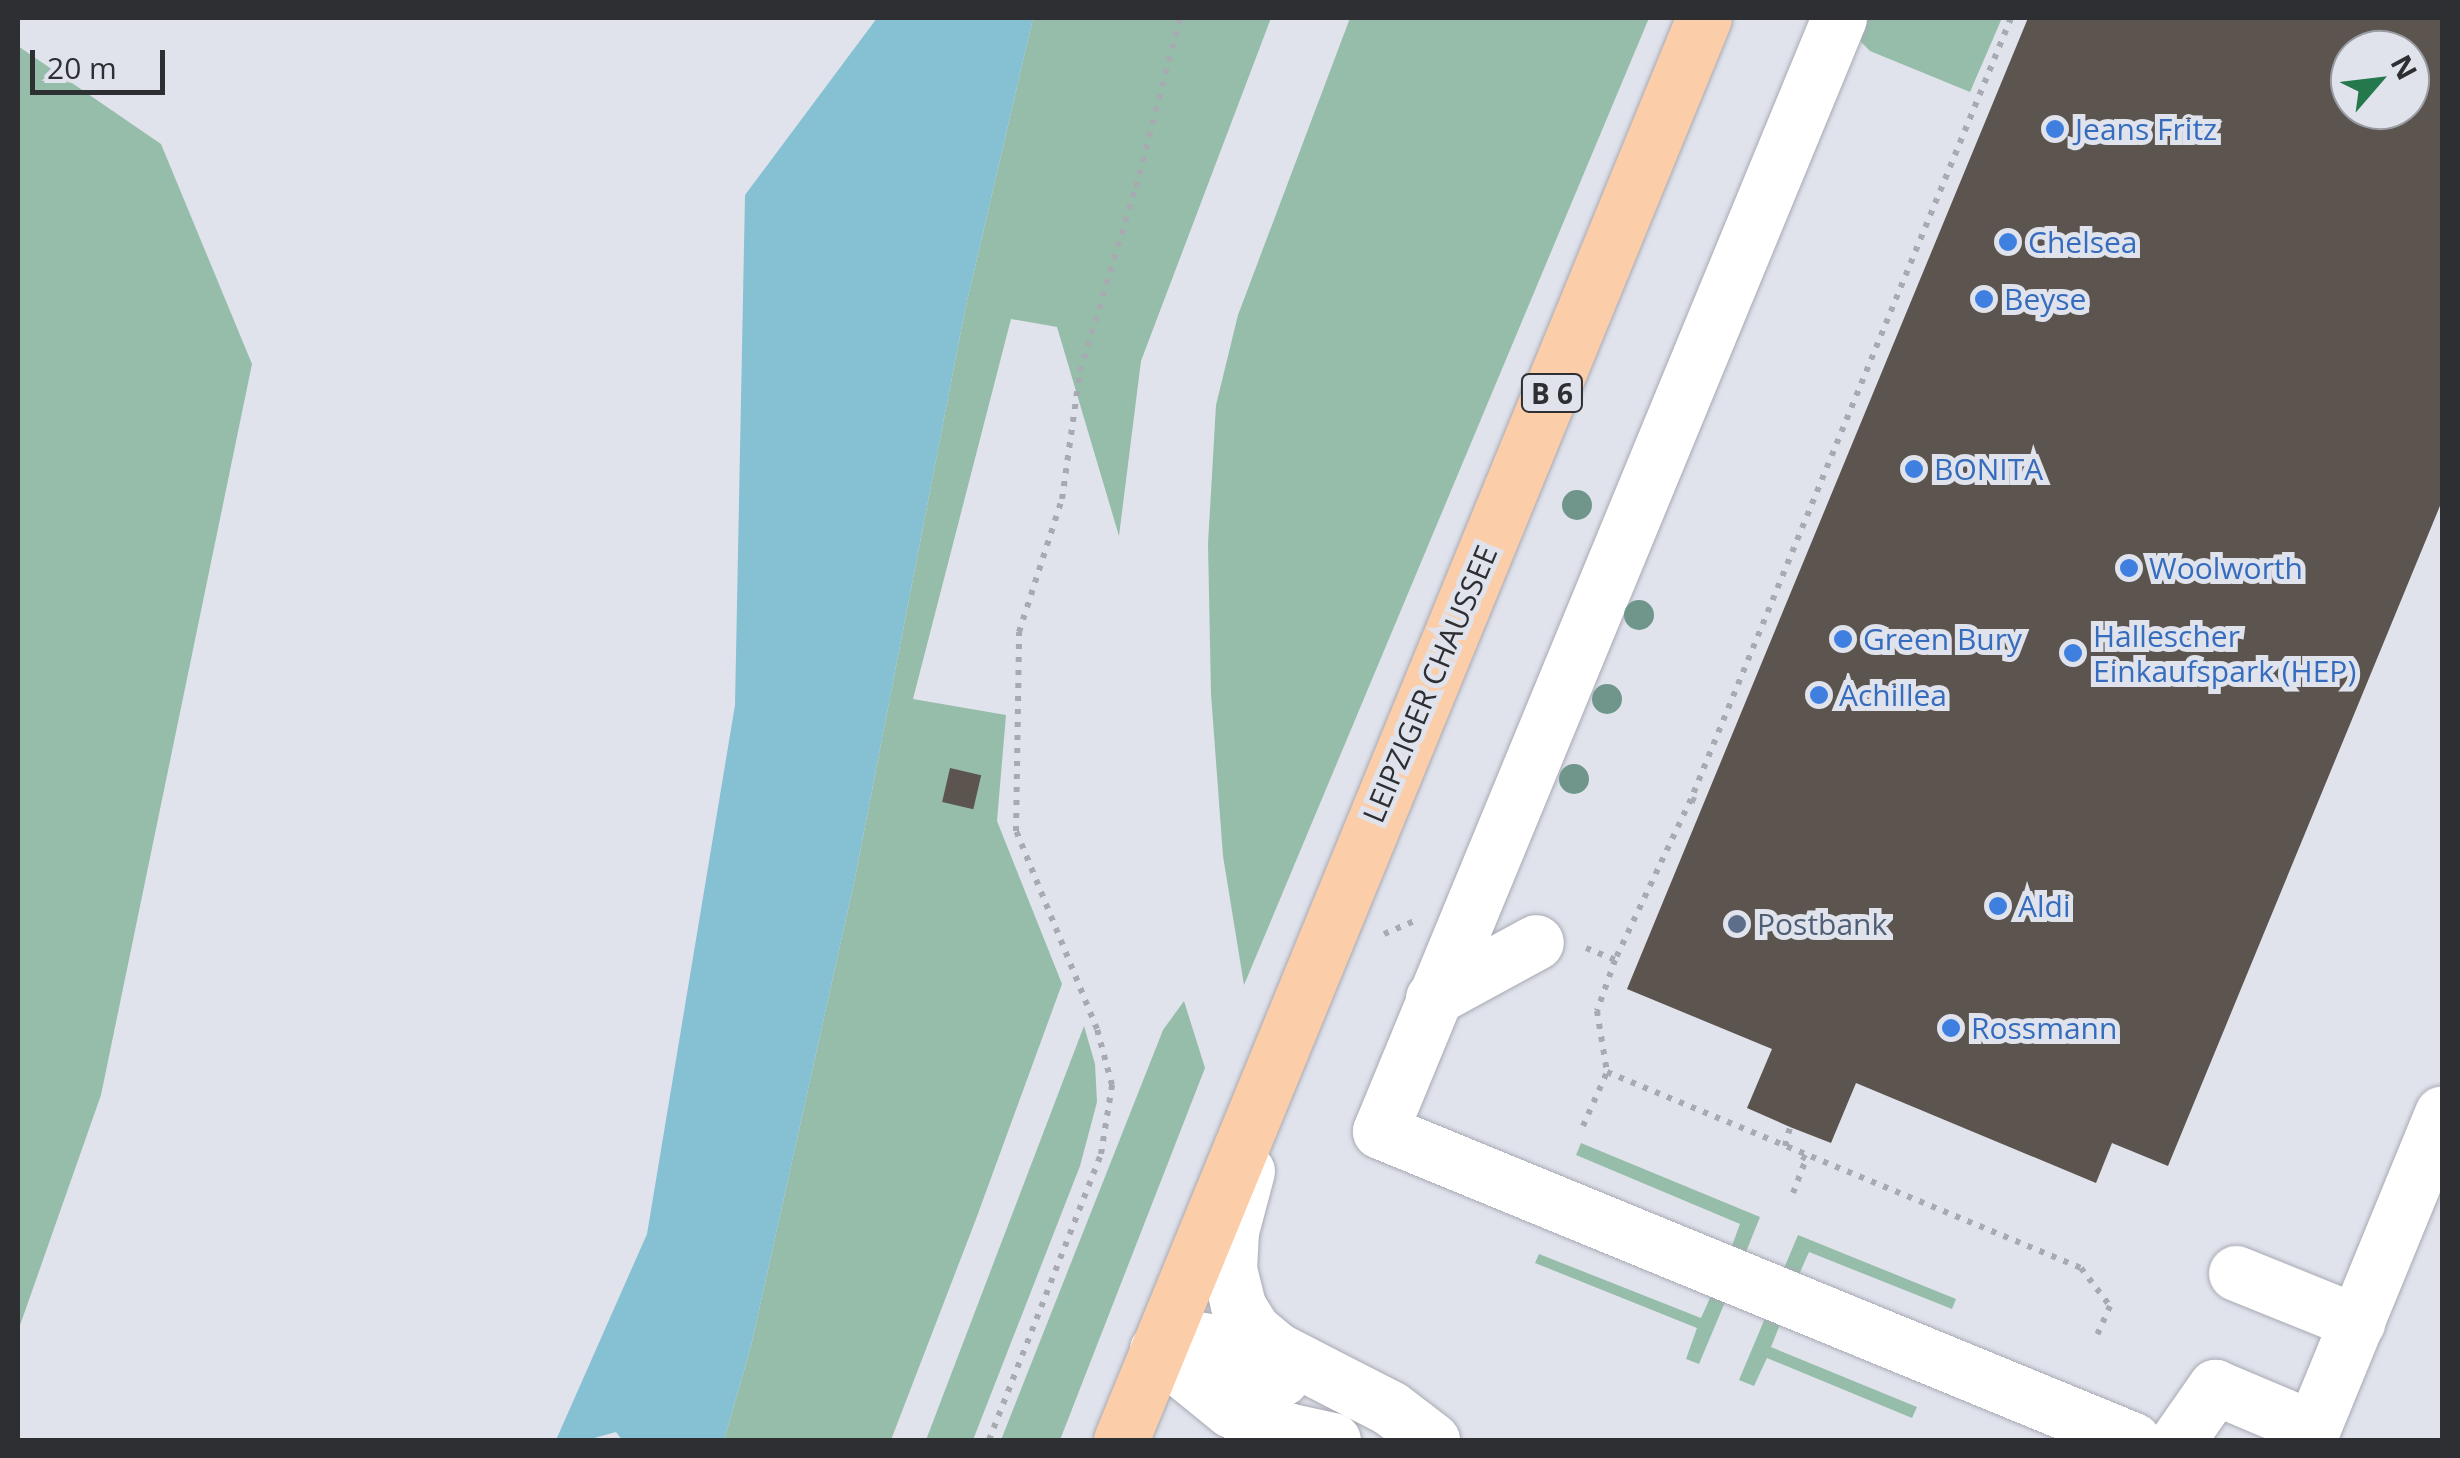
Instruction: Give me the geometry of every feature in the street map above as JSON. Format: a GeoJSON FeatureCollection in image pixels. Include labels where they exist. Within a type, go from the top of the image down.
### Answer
{"type":"FeatureCollection","features":[{"type":"Feature","properties":{"kind":"main road","name":"LEIPZIGER CHAUSSEE"},"geometry":{"type":"LineString","coordinates":[[1158,1350],[1704,18]]}},
{"type":"Feature","properties":{"kind":"main road","name":"B 6"},"geometry":{"type":"LineString","coordinates":[[1121,1440],[1158,1350]]}},
{"type":"Feature","properties":{"kind":"street"},"geometry":{"type":"LineString","coordinates":[[1839,18],[1380,1131],[2132,1440]]}},
{"type":"Feature","properties":{"kind":"street"},"geometry":{"type":"LineString","coordinates":[[1433,998],[1536,942]]}},
{"type":"Feature","properties":{"kind":"street"},"geometry":{"type":"LineString","coordinates":[[1262,1091],[1231,1231],[1230,1269],[1238,1306],[1253,1330],[1277,1350],[1390,1408],[1432,1440]]}},
{"type":"Feature","properties":{"kind":"street"},"geometry":{"type":"LineString","coordinates":[[2178,1440],[2215,1388],[2310,1434],[2442,1113]]}},
{"type":"Feature","properties":{"kind":"street"},"geometry":{"type":"LineString","coordinates":[[2236,1273],[2357,1322]]}},
{"type":"Feature","properties":{"kind":"street"},"geometry":{"type":"LineString","coordinates":[[1158,1350],[1191,1338],[1222,1343],[1306,1392],[1416,1440]]}},
{"type":"Feature","properties":{"kind":"street"},"geometry":{"type":"LineString","coordinates":[[1158,1350],[1231,1410],[1286,1437]]}},
{"type":"Feature","properties":{"kind":"path"},"geometry":{"type":"LineString","coordinates":[[990,1440],[1101,1154],[1112,1085],[1097,1029],[1016,831],[1019,632],[1062,499],[1080,372],[1180,18]]}},
{"type":"Feature","properties":{"kind":"path"},"geometry":{"type":"LineString","coordinates":[[1583,1126],[1607,1072],[1597,1011],[1615,960],[1691,799],[2011,18]]}},
{"type":"Feature","properties":{"kind":"path"},"geometry":{"type":"LineString","coordinates":[[1691,799],[1703,804]]}},
{"type":"Feature","properties":{"kind":"path"},"geometry":{"type":"LineString","coordinates":[[1607,1072],[2081,1268],[2110,1306],[2096,1338]]}},
{"type":"Feature","properties":{"kind":"path"},"geometry":{"type":"LineString","coordinates":[[1782,1144],[1790,1127]]}},
{"type":"Feature","properties":{"kind":"path"},"geometry":{"type":"LineString","coordinates":[[1782,1144],[1806,1159],[1793,1194]]}},
{"type":"Feature","properties":{"kind":"green space"},"geometry":{"type":"Polygon","coordinates":[[[1033,18],[1271,18],[1141,361],[1119,536],[1057,327],[1011,319],[913,699],[1006,715],[997,821],[1062,984],[891,1440],[724,1440],[751,1346],[855,878],[965,310],[1033,18]]]}},
{"type":"Feature","properties":{"kind":"green space"},"geometry":{"type":"Polygon","coordinates":[[[1350,18],[1649,18],[1244,985],[1223,856],[1211,694],[1208,544],[1216,405],[1238,315],[1350,18]]]}},
{"type":"Feature","properties":{"kind":"green space"},"geometry":{"type":"Polygon","coordinates":[[[1864,18],[2002,18],[1970,92],[1870,51],[1859,40],[1864,18]]]}},
{"type":"Feature","properties":{"kind":"green space"},"geometry":{"type":"Polygon","coordinates":[[[18,46],[161,144],[252,364],[101,1095],[18,1331],[18,46]]]}},
{"type":"Feature","properties":{"kind":"green space"},"geometry":{"type":"Polygon","coordinates":[[[1184,1001],[1205,1068],[1060,1440],[1001,1440],[1163,1030],[1184,1001]]]}},
{"type":"Feature","properties":{"kind":"green space"},"geometry":{"type":"Polygon","coordinates":[[[1084,1026],[1095,1064],[1097,1102],[1080,1166],[973,1440],[926,1440],[1084,1026]]]}},
{"type":"Feature","properties":{"kind":"green space"},"geometry":{"type":"Polygon","coordinates":[[[1581,1143],[1760,1217],[1744,1257],[1730,1251],[1740,1224],[1576,1155],[1581,1143]]]}},
{"type":"Feature","properties":{"kind":"green space"},"geometry":{"type":"Polygon","coordinates":[[[1798,1235],[1956,1299],[1952,1309],[1809,1252],[1797,1279],[1782,1273],[1798,1235]]]}},
{"type":"Feature","properties":{"kind":"green space"},"geometry":{"type":"Polygon","coordinates":[[[1539,1254],[1701,1318],[1714,1289],[1728,1295],[1699,1364],[1686,1359],[1697,1328],[1535,1263],[1539,1254]]]}},
{"type":"Feature","properties":{"kind":"green space"},"geometry":{"type":"Polygon","coordinates":[[[1768,1311],[1783,1317],[1771,1347],[1917,1407],[1912,1418],[1767,1358],[1754,1386],[1739,1380],[1768,1311]]]}},
{"type":"Feature","properties":{"kind":"water"},"geometry":{"type":"Polygon","coordinates":[[[877,18],[1033,18],[965,310],[855,878],[751,1346],[724,1440],[622,1440],[616,1432],[587,1440],[556,1440],[647,1234],[735,705],[745,195],[877,18]]]}},
{"type":"Feature","properties":{"kind":"building","name":"Hallescher Einkaufspark (HEP)"},"geometry":{"type":"Polygon","coordinates":[[[2028,18],[2442,18],[2442,501],[2168,1166],[2112,1143],[2096,1183],[1856,1083],[1831,1143],[1747,1108],[1772,1049],[1627,989],[2028,18]]]}},
{"type":"Feature","properties":{"kind":"building"},"geometry":{"type":"Polygon","coordinates":[[[950,768],[981,775],[973,809],[942,802],[950,768]]]}},
{"type":"Feature","properties":{"kind":"place","name":"Jeans Fritz"},"geometry":{"type":"Point","coordinates":[2055,129]}},
{"type":"Feature","properties":{"kind":"place","name":"Chelsea"},"geometry":{"type":"Point","coordinates":[2008,242]}},
{"type":"Feature","properties":{"kind":"place","name":"Beyse"},"geometry":{"type":"Point","coordinates":[1984,299]}},
{"type":"Feature","properties":{"kind":"place","name":"BONITA"},"geometry":{"type":"Point","coordinates":[1914,469]}},
{"type":"Feature","properties":{"kind":"place","name":"Woolworth"},"geometry":{"type":"Point","coordinates":[2129,568]}},
{"type":"Feature","properties":{"kind":"place","name":"Green Bury"},"geometry":{"type":"Point","coordinates":[1843,639]}},
{"type":"Feature","properties":{"kind":"place","name":"Hallescher Einkaufspark (HEP)"},"geometry":{"type":"Point","coordinates":[2073,653]}},
{"type":"Feature","properties":{"kind":"place","name":"Achillea"},"geometry":{"type":"Point","coordinates":[1819,695]}},
{"type":"Feature","properties":{"kind":"place","name":"Aldi"},"geometry":{"type":"Point","coordinates":[1998,906]}},
{"type":"Feature","properties":{"kind":"place","name":"Postbank"},"geometry":{"type":"Point","coordinates":[1737,924]}},
{"type":"Feature","properties":{"kind":"place","name":"Rossmann"},"geometry":{"type":"Point","coordinates":[1951,1028]}}]}
